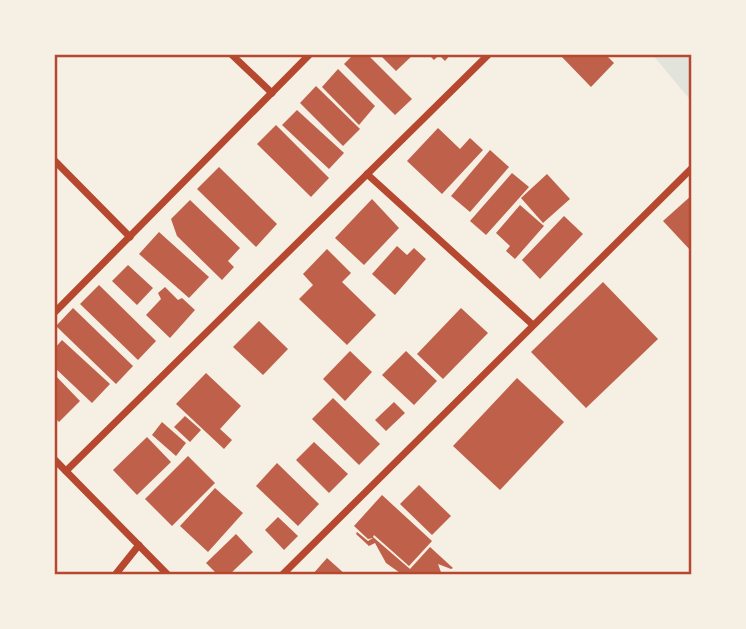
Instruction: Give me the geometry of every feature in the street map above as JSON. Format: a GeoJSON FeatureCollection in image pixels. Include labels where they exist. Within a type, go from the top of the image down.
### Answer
{"type":"FeatureCollection","features":[{"type":"Feature","properties":{"kind":"street"},"geometry":{"type":"LineString","coordinates":[[231,54],[272,93]]}},
{"type":"Feature","properties":{"kind":"street"},"geometry":{"type":"LineString","coordinates":[[54,313],[310,54]]}},
{"type":"Feature","properties":{"kind":"street"},"geometry":{"type":"LineString","coordinates":[[66,471],[489,54]]}},
{"type":"Feature","properties":{"kind":"street"},"geometry":{"type":"LineString","coordinates":[[54,160],[130,237]]}},
{"type":"Feature","properties":{"kind":"street"},"geometry":{"type":"LineString","coordinates":[[282,575],[692,169]]}},
{"type":"Feature","properties":{"kind":"street"},"geometry":{"type":"LineString","coordinates":[[367,174],[533,325]]}},
{"type":"Feature","properties":{"kind":"street"},"geometry":{"type":"LineString","coordinates":[[54,458],[168,575]]}},
{"type":"Feature","properties":{"kind":"street"},"geometry":{"type":"LineString","coordinates":[[115,575],[139,545]]}},
{"type":"Feature","properties":{"kind":"shaded area"},"geometry":{"type":"Polygon","coordinates":[[[652,54],[692,54],[692,102],[652,54]]]}},
{"type":"Feature","properties":{"kind":"building"},"geometry":{"type":"Polygon","coordinates":[[[354,54],[367,54],[412,99],[395,115],[344,64],[354,54]]]}},
{"type":"Feature","properties":{"kind":"building"},"geometry":{"type":"Polygon","coordinates":[[[379,54],[414,54],[396,71],[379,54]]]}},
{"type":"Feature","properties":{"kind":"building"},"geometry":{"type":"Polygon","coordinates":[[[428,54],[451,54],[445,61],[439,55],[434,60],[428,54]]]}},
{"type":"Feature","properties":{"kind":"building"},"geometry":{"type":"Polygon","coordinates":[[[559,54],[605,54],[614,63],[591,87],[559,54]]]}},
{"type":"Feature","properties":{"kind":"building"},"geometry":{"type":"Polygon","coordinates":[[[338,69],[375,106],[359,125],[322,87],[338,69]]]}},
{"type":"Feature","properties":{"kind":"building"},"geometry":{"type":"Polygon","coordinates":[[[316,86],[360,129],[343,146],[300,103],[316,86]]]}},
{"type":"Feature","properties":{"kind":"building"},"geometry":{"type":"Polygon","coordinates":[[[297,110],[344,153],[329,169],[282,125],[297,110]]]}},
{"type":"Feature","properties":{"kind":"building"},"geometry":{"type":"Polygon","coordinates":[[[276,125],[329,178],[311,197],[257,144],[276,125]]]}},
{"type":"Feature","properties":{"kind":"building"},"geometry":{"type":"Polygon","coordinates":[[[438,128],[460,149],[470,138],[483,150],[442,194],[407,161],[438,128]]]}},
{"type":"Feature","properties":{"kind":"building"},"geometry":{"type":"Polygon","coordinates":[[[490,150],[509,167],[470,212],[451,196],[490,150]]]}},
{"type":"Feature","properties":{"kind":"building"},"geometry":{"type":"Polygon","coordinates":[[[219,167],[277,224],[256,247],[197,189],[219,167]]]}},
{"type":"Feature","properties":{"kind":"building"},"geometry":{"type":"Polygon","coordinates":[[[512,173],[529,187],[486,235],[470,221],[512,173]]]}},
{"type":"Feature","properties":{"kind":"building"},"geometry":{"type":"Polygon","coordinates":[[[547,174],[570,199],[543,223],[521,198],[547,174]]]}},
{"type":"Feature","properties":{"kind":"building"},"geometry":{"type":"Polygon","coordinates":[[[692,195],[692,252],[663,221],[692,195]]]}},
{"type":"Feature","properties":{"kind":"building"},"geometry":{"type":"Polygon","coordinates":[[[372,199],[399,228],[364,265],[335,238],[372,199]]]}},
{"type":"Feature","properties":{"kind":"building"},"geometry":{"type":"Polygon","coordinates":[[[190,200],[240,248],[228,261],[234,267],[222,280],[177,236],[171,219],[190,200]]]}},
{"type":"Feature","properties":{"kind":"building"},"geometry":{"type":"Polygon","coordinates":[[[520,205],[544,226],[515,259],[506,251],[510,246],[496,233],[520,205]]]}},
{"type":"Feature","properties":{"kind":"building"},"geometry":{"type":"Polygon","coordinates":[[[564,216],[583,234],[540,279],[522,260],[564,216]]]}},
{"type":"Feature","properties":{"kind":"building"},"geometry":{"type":"Polygon","coordinates":[[[159,232],[209,277],[189,298],[139,254],[159,232]]]}},
{"type":"Feature","properties":{"kind":"building"},"geometry":{"type":"Polygon","coordinates":[[[397,246],[407,255],[414,248],[426,259],[395,295],[372,274],[397,246]]]}},
{"type":"Feature","properties":{"kind":"building"},"geometry":{"type":"Polygon","coordinates":[[[327,249],[351,273],[342,282],[376,315],[347,345],[299,299],[313,285],[303,274],[327,249]]]}},
{"type":"Feature","properties":{"kind":"building"},"geometry":{"type":"Polygon","coordinates":[[[128,265],[153,288],[137,305],[112,281],[128,265]]]}},
{"type":"Feature","properties":{"kind":"building"},"geometry":{"type":"Polygon","coordinates":[[[603,282],[658,339],[586,408],[531,352],[603,282]]]}},
{"type":"Feature","properties":{"kind":"building"},"geometry":{"type":"Polygon","coordinates":[[[99,285],[156,341],[138,360],[80,304],[99,285]]]}},
{"type":"Feature","properties":{"kind":"building"},"geometry":{"type":"Polygon","coordinates":[[[165,287],[178,300],[182,298],[195,310],[170,338],[146,315],[161,299],[158,293],[165,287]]]}},
{"type":"Feature","properties":{"kind":"building"},"geometry":{"type":"Polygon","coordinates":[[[73,308],[133,366],[116,384],[56,326],[73,308]]]}},
{"type":"Feature","properties":{"kind":"building"},"geometry":{"type":"Polygon","coordinates":[[[461,308],[488,333],[443,379],[417,354],[461,308]]]}},
{"type":"Feature","properties":{"kind":"building"},"geometry":{"type":"Polygon","coordinates":[[[259,321],[288,349],[263,375],[233,347],[259,321]]]}},
{"type":"Feature","properties":{"kind":"building"},"geometry":{"type":"Polygon","coordinates":[[[62,340],[110,384],[92,403],[54,367],[54,349],[62,340]]]}},
{"type":"Feature","properties":{"kind":"building"},"geometry":{"type":"Polygon","coordinates":[[[350,351],[372,372],[345,401],[323,379],[350,351]]]}},
{"type":"Feature","properties":{"kind":"building"},"geometry":{"type":"Polygon","coordinates":[[[406,351],[437,381],[414,405],[382,375],[406,351]]]}},
{"type":"Feature","properties":{"kind":"building"},"geometry":{"type":"Polygon","coordinates":[[[206,373],[241,406],[220,429],[232,440],[224,449],[176,404],[206,373]]]}},
{"type":"Feature","properties":{"kind":"building"},"geometry":{"type":"Polygon","coordinates":[[[54,374],[80,401],[59,422],[54,417],[54,374]]]}},
{"type":"Feature","properties":{"kind":"building"},"geometry":{"type":"Polygon","coordinates":[[[517,378],[564,422],[500,490],[453,446],[517,378]]]}},
{"type":"Feature","properties":{"kind":"building"},"geometry":{"type":"Polygon","coordinates":[[[333,398],[380,444],[359,465],[312,419],[333,398]]]}},
{"type":"Feature","properties":{"kind":"building"},"geometry":{"type":"Polygon","coordinates":[[[394,402],[405,413],[386,431],[375,420],[394,402]]]}},
{"type":"Feature","properties":{"kind":"building"},"geometry":{"type":"Polygon","coordinates":[[[185,416],[201,430],[190,442],[174,427],[185,416]]]}},
{"type":"Feature","properties":{"kind":"building"},"geometry":{"type":"Polygon","coordinates":[[[162,422],[186,443],[176,456],[152,435],[162,422]]]}},
{"type":"Feature","properties":{"kind":"building"},"geometry":{"type":"Polygon","coordinates":[[[147,437],[171,462],[137,495],[113,470],[147,437]]]}},
{"type":"Feature","properties":{"kind":"building"},"geometry":{"type":"Polygon","coordinates":[[[314,442],[348,474],[329,493],[296,460],[314,442]]]}},
{"type":"Feature","properties":{"kind":"building"},"geometry":{"type":"Polygon","coordinates":[[[188,456],[215,483],[172,526],[145,499],[188,456]]]}},
{"type":"Feature","properties":{"kind":"building"},"geometry":{"type":"Polygon","coordinates":[[[277,463],[319,504],[298,526],[256,486],[277,463]]]}},
{"type":"Feature","properties":{"kind":"building"},"geometry":{"type":"Polygon","coordinates":[[[419,485],[451,516],[432,535],[400,504],[419,485]]]}},
{"type":"Feature","properties":{"kind":"building"},"geometry":{"type":"Polygon","coordinates":[[[215,488],[243,513],[208,552],[180,526],[215,488]]]}},
{"type":"Feature","properties":{"kind":"building"},"geometry":{"type":"Polygon","coordinates":[[[382,495],[432,541],[409,566],[374,535],[373,537],[410,569],[430,547],[453,568],[438,564],[442,575],[403,575],[386,563],[375,543],[369,546],[356,534],[357,532],[368,541],[373,538],[368,539],[354,526],[382,495]]]}},
{"type":"Feature","properties":{"kind":"building"},"geometry":{"type":"Polygon","coordinates":[[[278,517],[298,536],[284,550],[265,530],[278,517]]]}},
{"type":"Feature","properties":{"kind":"building"},"geometry":{"type":"Polygon","coordinates":[[[236,534],[253,552],[229,575],[218,575],[206,563],[236,534]]]}},
{"type":"Feature","properties":{"kind":"building"},"geometry":{"type":"Polygon","coordinates":[[[327,558],[346,575],[312,575],[327,558]]]}}]}
